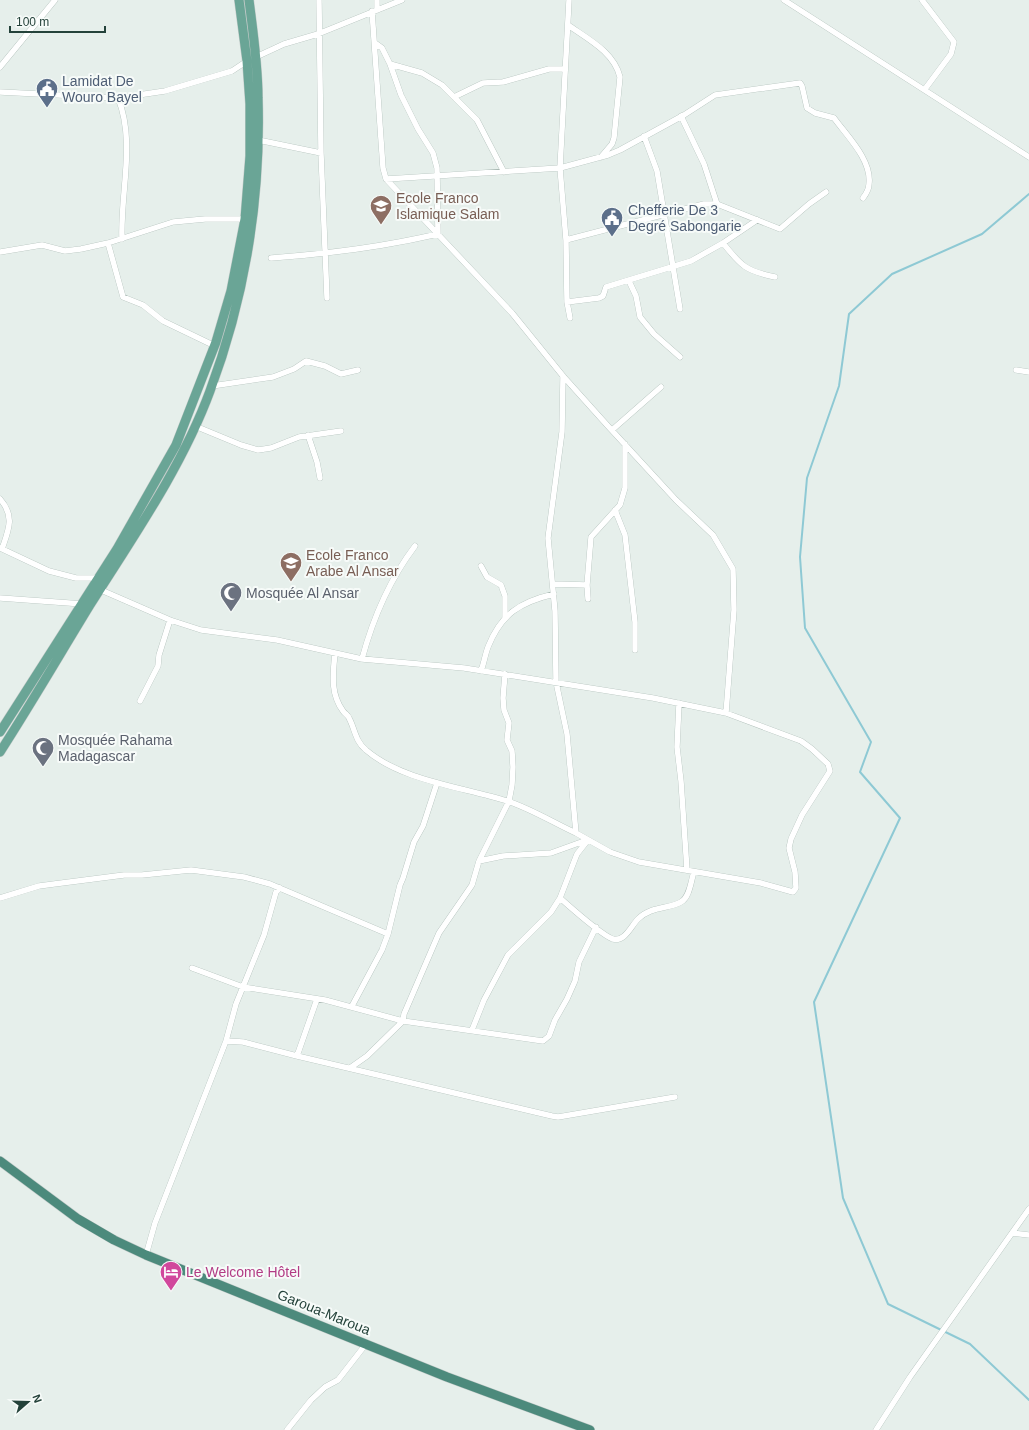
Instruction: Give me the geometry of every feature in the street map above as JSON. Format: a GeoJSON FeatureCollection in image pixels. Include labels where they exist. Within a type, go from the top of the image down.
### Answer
{"type":"FeatureCollection","features":[{"type":"Feature","properties":{"kind":"highway","name":"Garoua-Maroua"},"geometry":{"type":"LineString","coordinates":[[0,1153],[17,1174]]}},
{"type":"Feature","properties":{"kind":"highway","name":"Garoua-Maroua"},"geometry":{"type":"LineString","coordinates":[[0,1161],[78,1219],[114,1240],[146,1255],[454,1380],[590,1430]]}},
{"type":"Feature","properties":{"kind":"main road"},"geometry":{"type":"LineString","coordinates":[[0,732],[121,542],[176,446],[215,346],[231,291],[245,219],[250,156],[250,104],[247,61],[239,0]]}},
{"type":"Feature","properties":{"kind":"main road"},"geometry":{"type":"LineString","coordinates":[[0,752],[121,559],[186,447],[212,386],[230,331],[244,274],[253,219],[258,140],[258,96],[256,57],[249,0]]}},
{"type":"Feature","properties":{"kind":"street"},"geometry":{"type":"LineString","coordinates":[[0,67],[55,0]]}},
{"type":"Feature","properties":{"kind":"street"},"geometry":{"type":"LineString","coordinates":[[319,0],[318,34],[321,154],[327,298]]}},
{"type":"Feature","properties":{"kind":"street"},"geometry":{"type":"LineString","coordinates":[[377,0],[375,11],[375,43],[383,168],[386,179],[512,313],[563,376],[676,500],[713,535],[733,569],[734,610],[726,713]]}},
{"type":"Feature","properties":{"kind":"street"},"geometry":{"type":"LineString","coordinates":[[256,57],[284,44],[318,34],[402,0]]}},
{"type":"Feature","properties":{"kind":"street"},"geometry":{"type":"LineString","coordinates":[[569,0],[560,168],[566,240],[567,302],[570,318]]}},
{"type":"Feature","properties":{"kind":"street"},"geometry":{"type":"LineString","coordinates":[[922,0],[954,42],[951,54],[925,89]]}},
{"type":"Feature","properties":{"kind":"street"},"geometry":{"type":"LineString","coordinates":[[787,1],[1029,157]]}},
{"type":"Feature","properties":{"kind":"street"},"geometry":{"type":"LineString","coordinates":[[568,25],[608,54],[618,69],[620,77],[618,105],[612,144],[601,158]]}},
{"type":"Feature","properties":{"kind":"street"},"geometry":{"type":"LineString","coordinates":[[375,43],[382,48],[390,64],[401,95],[418,129],[433,152],[439,176],[438,234]]}},
{"type":"Feature","properties":{"kind":"street"},"geometry":{"type":"LineString","coordinates":[[0,92],[118,98],[165,91],[232,71],[247,61]]}},
{"type":"Feature","properties":{"kind":"street"},"geometry":{"type":"LineString","coordinates":[[390,64],[422,72],[442,86],[454,97],[477,120],[504,172]]}},
{"type":"Feature","properties":{"kind":"street"},"geometry":{"type":"LineString","coordinates":[[454,97],[483,83],[503,82],[549,69],[565,69]]}},
{"type":"Feature","properties":{"kind":"street"},"geometry":{"type":"LineString","coordinates":[[386,179],[560,168],[601,158],[620,150],[715,95],[725,92],[800,83],[807,108],[815,113],[834,118],[863,158],[870,184],[863,198]]}},
{"type":"Feature","properties":{"kind":"street"},"geometry":{"type":"LineString","coordinates":[[118,98],[122,110],[127,147],[121,220],[122,239]]}},
{"type":"Feature","properties":{"kind":"street"},"geometry":{"type":"LineString","coordinates":[[681,116],[704,164],[717,204]]}},
{"type":"Feature","properties":{"kind":"street"},"geometry":{"type":"LineString","coordinates":[[644,136],[657,171],[680,308]]}},
{"type":"Feature","properties":{"kind":"street"},"geometry":{"type":"LineString","coordinates":[[258,140],[321,154]]}},
{"type":"Feature","properties":{"kind":"street"},"geometry":{"type":"LineString","coordinates":[[612,144],[620,150]]}},
{"type":"Feature","properties":{"kind":"street"},"geometry":{"type":"LineString","coordinates":[[566,240],[664,215],[670,211],[704,204],[717,204],[776,228],[782,229],[809,204],[826,192]]}},
{"type":"Feature","properties":{"kind":"street"},"geometry":{"type":"LineString","coordinates":[[0,252],[42,245],[65,251],[108,243],[173,222],[205,219],[245,219]]}},
{"type":"Feature","properties":{"kind":"street"},"geometry":{"type":"LineString","coordinates":[[567,302],[600,298],[604,296],[606,287],[673,268],[690,261],[723,244],[757,220]]}},
{"type":"Feature","properties":{"kind":"street"},"geometry":{"type":"LineString","coordinates":[[270,258],[324,254],[390,245],[438,234]]}},
{"type":"Feature","properties":{"kind":"street"},"geometry":{"type":"LineString","coordinates":[[108,243],[123,297],[142,306],[163,321],[215,346]]}},
{"type":"Feature","properties":{"kind":"street"},"geometry":{"type":"LineString","coordinates":[[723,244],[739,264],[755,273],[775,277]]}},
{"type":"Feature","properties":{"kind":"street"},"geometry":{"type":"LineString","coordinates":[[629,281],[636,296],[640,317],[654,334],[680,357]]}},
{"type":"Feature","properties":{"kind":"street"},"geometry":{"type":"LineString","coordinates":[[212,386],[273,377],[294,369],[306,361],[324,366],[341,374],[358,370]]}},
{"type":"Feature","properties":{"kind":"street"},"geometry":{"type":"LineString","coordinates":[[1016,370],[1029,372]]}},
{"type":"Feature","properties":{"kind":"street"},"geometry":{"type":"LineString","coordinates":[[563,376],[562,432],[548,538],[554,594],[556,682],[567,734],[576,833]]}},
{"type":"Feature","properties":{"kind":"street"},"geometry":{"type":"LineString","coordinates":[[612,430],[661,387]]}},
{"type":"Feature","properties":{"kind":"street"},"geometry":{"type":"LineString","coordinates":[[195,426],[241,445],[258,450],[271,448],[308,435],[341,431]]}},
{"type":"Feature","properties":{"kind":"street"},"geometry":{"type":"LineString","coordinates":[[308,435],[317,462],[320,478]]}},
{"type":"Feature","properties":{"kind":"street"},"geometry":{"type":"LineString","coordinates":[[588,599],[587,585],[591,537],[620,505],[625,488],[625,444]]}},
{"type":"Feature","properties":{"kind":"street"},"geometry":{"type":"LineString","coordinates":[[0,499],[9,511],[10,521],[1,548],[49,571],[76,578],[98,578]]}},
{"type":"Feature","properties":{"kind":"street"},"geometry":{"type":"LineString","coordinates":[[615,510],[626,535],[635,622],[635,650]]}},
{"type":"Feature","properties":{"kind":"street"},"geometry":{"type":"LineString","coordinates":[[362,659],[369,631],[399,566],[415,546]]}},
{"type":"Feature","properties":{"kind":"street"},"geometry":{"type":"LineString","coordinates":[[481,566],[487,577],[501,585],[505,596],[505,617]]}},
{"type":"Feature","properties":{"kind":"street"},"geometry":{"type":"LineString","coordinates":[[553,584],[587,585]]}},
{"type":"Feature","properties":{"kind":"street"},"geometry":{"type":"LineString","coordinates":[[101,590],[170,620],[201,630],[277,640],[362,659],[505,674],[679,703],[726,713],[801,741],[812,748],[828,764],[830,771],[802,815],[791,839],[789,848],[795,872],[795,891],[760,883],[639,862],[610,852],[576,833],[509,801],[437,783],[390,765],[365,750],[354,734],[349,717],[343,712],[334,694],[332,680],[335,653]]}},
{"type":"Feature","properties":{"kind":"street"},"geometry":{"type":"LineString","coordinates":[[481,671],[488,648],[500,622],[522,604],[538,597],[554,594]]}},
{"type":"Feature","properties":{"kind":"street"},"geometry":{"type":"LineString","coordinates":[[0,598],[91,605]]}},
{"type":"Feature","properties":{"kind":"street"},"geometry":{"type":"LineString","coordinates":[[140,701],[158,666],[159,655],[170,620]]}},
{"type":"Feature","properties":{"kind":"street"},"geometry":{"type":"LineString","coordinates":[[350,1068],[367,1056],[403,1021],[404,1014],[439,933],[472,885],[479,861],[509,801],[513,767],[512,751],[507,740],[509,723],[503,704],[505,674]]}},
{"type":"Feature","properties":{"kind":"street"},"geometry":{"type":"LineString","coordinates":[[679,703],[677,747],[681,781],[687,870]]}},
{"type":"Feature","properties":{"kind":"street"},"geometry":{"type":"LineString","coordinates":[[352,1006],[382,950],[388,934],[400,885],[414,842],[423,826],[437,783]]}},
{"type":"Feature","properties":{"kind":"street"},"geometry":{"type":"LineString","coordinates":[[479,861],[504,856],[551,853],[588,840]]}},
{"type":"Feature","properties":{"kind":"street"},"geometry":{"type":"LineString","coordinates":[[472,1030],[484,1000],[508,955],[551,912],[560,898],[577,854],[588,840]]}},
{"type":"Feature","properties":{"kind":"street"},"geometry":{"type":"LineString","coordinates":[[0,898],[39,886],[124,875],[142,876],[191,870],[244,877],[280,888],[388,934]]}},
{"type":"Feature","properties":{"kind":"street"},"geometry":{"type":"LineString","coordinates":[[560,898],[573,911],[608,936],[614,939],[620,939],[629,931],[639,918],[660,907],[681,902],[687,896],[694,872]]}},
{"type":"Feature","properties":{"kind":"street"},"geometry":{"type":"LineString","coordinates":[[146,1255],[155,1223],[226,1041],[236,1004],[264,935],[276,892],[280,888]]}},
{"type":"Feature","properties":{"kind":"street"},"geometry":{"type":"LineString","coordinates":[[192,968],[243,987],[352,1006],[403,1021],[448,1029],[472,1030],[512,1038],[543,1041],[546,1040],[570,993],[575,981],[579,962],[596,926]]}},
{"type":"Feature","properties":{"kind":"street"},"geometry":{"type":"LineString","coordinates":[[297,1056],[317,999]]}},
{"type":"Feature","properties":{"kind":"street"},"geometry":{"type":"LineString","coordinates":[[226,1041],[243,1042],[423,1087],[504,1103],[558,1117],[675,1097]]}},
{"type":"Feature","properties":{"kind":"street"},"geometry":{"type":"LineString","coordinates":[[876,1430],[910,1377],[1029,1209]]}},
{"type":"Feature","properties":{"kind":"street"},"geometry":{"type":"LineString","coordinates":[[1012,1233],[1029,1236]]}},
{"type":"Feature","properties":{"kind":"street"},"geometry":{"type":"LineString","coordinates":[[287,1430],[311,1400],[325,1387],[338,1380],[366,1344]]}},
{"type":"Feature","properties":{"kind":"waterway"},"geometry":{"type":"LineString","coordinates":[[1029,194],[982,234],[892,274],[849,314],[839,386],[807,478],[800,557],[805,628],[871,742],[860,772],[900,818],[814,1002],[843,1198],[888,1304],[970,1344],[1029,1400]]}},
{"type":"Feature","properties":{"kind":"place","name":"Lamidat De Wouro Bayel"},"geometry":{"type":"Point","coordinates":[47,108]}},
{"type":"Feature","properties":{"kind":"place","name":"Ecole Franco Islamique Salam"},"geometry":{"type":"Point","coordinates":[381,226]}},
{"type":"Feature","properties":{"kind":"place","name":"Chefferie De 3 Degré Sabongarie"},"geometry":{"type":"Point","coordinates":[612,238]}},
{"type":"Feature","properties":{"kind":"place","name":"Ecole Franco Arabe Al Ansar"},"geometry":{"type":"Point","coordinates":[291,582]}},
{"type":"Feature","properties":{"kind":"place","name":"Mosquée Al Ansar"},"geometry":{"type":"Point","coordinates":[231,612]}},
{"type":"Feature","properties":{"kind":"place","name":"Mosquée Rahama Madagascar"},"geometry":{"type":"Point","coordinates":[43,768]}},
{"type":"Feature","properties":{"kind":"place","name":"Le Welcome Hôtel"},"geometry":{"type":"Point","coordinates":[171,1292]}}]}
